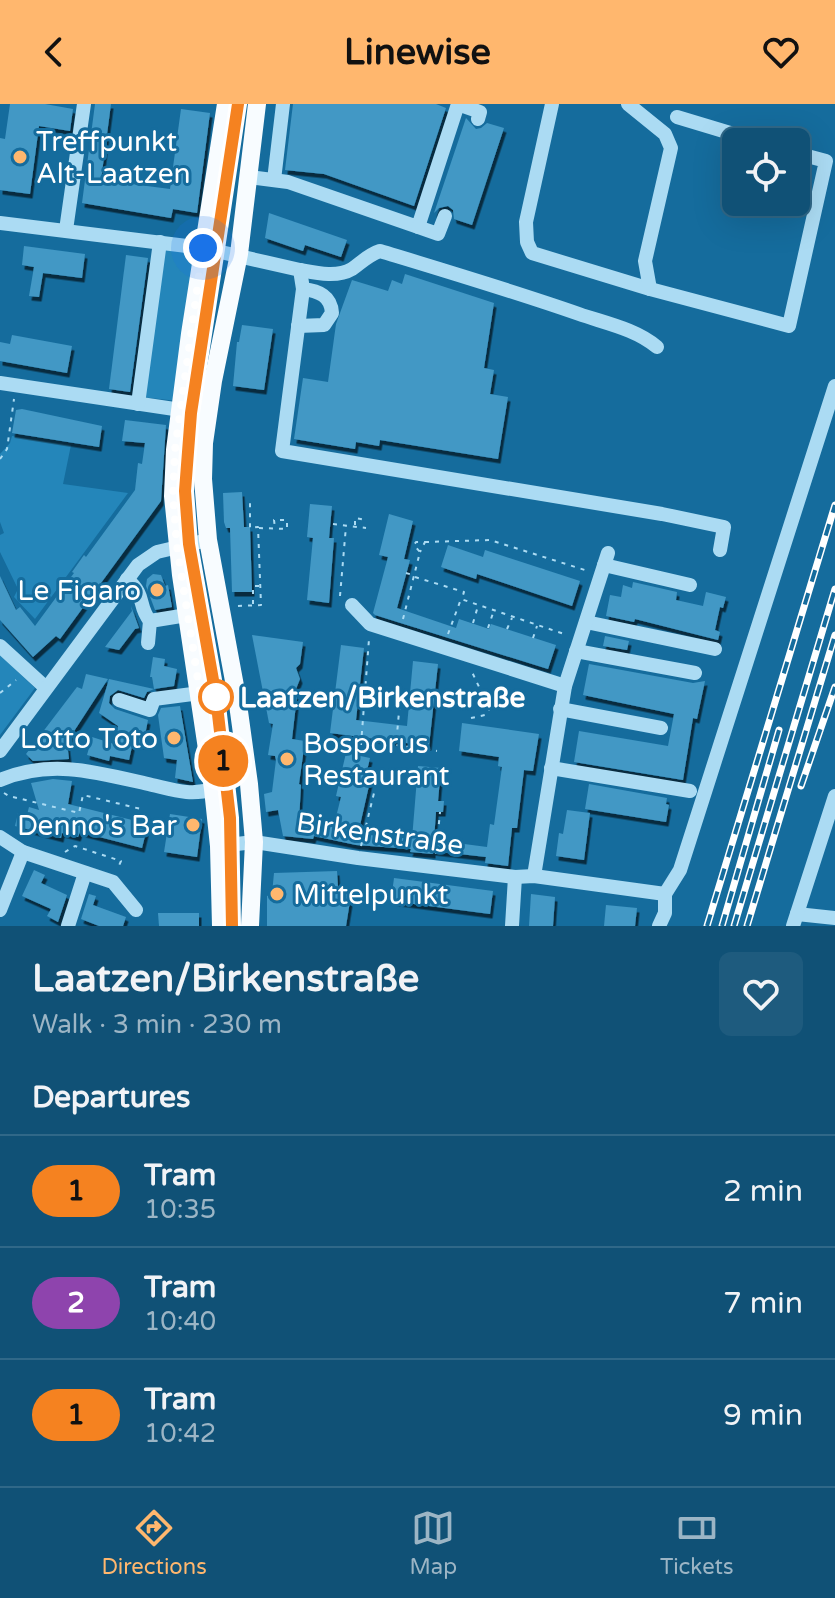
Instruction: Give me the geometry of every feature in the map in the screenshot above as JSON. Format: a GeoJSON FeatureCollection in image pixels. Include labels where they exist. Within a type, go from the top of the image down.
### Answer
{"type":"FeatureCollection","features":[{"type":"Feature","properties":{"kind":"main road"},"geometry":{"type":"LineString","coordinates":[[221,926],[219,846],[213,789],[177,546],[173,496],[181,410],[226,104]]}},
{"type":"Feature","properties":{"kind":"main road"},"geometry":{"type":"LineString","coordinates":[[250,926],[254,842],[237,697],[204,509],[204,443],[216,365],[239,254],[257,104]]}},
{"type":"Feature","properties":{"kind":"street"},"geometry":{"type":"LineString","coordinates":[[66,230],[84,104]]}},
{"type":"Feature","properties":{"kind":"street"},"geometry":{"type":"LineString","coordinates":[[274,180],[283,104]]}},
{"type":"Feature","properties":{"kind":"street"},"geometry":{"type":"LineString","coordinates":[[418,227],[459,104],[480,112],[478,119]]}},
{"type":"Feature","properties":{"kind":"street"},"geometry":{"type":"LineString","coordinates":[[552,104],[526,222],[527,242],[532,253],[789,326],[826,161],[810,157]]}},
{"type":"Feature","properties":{"kind":"street"},"geometry":{"type":"LineString","coordinates":[[628,104],[669,140],[671,157],[645,261],[650,289]]}},
{"type":"Feature","properties":{"kind":"street"},"geometry":{"type":"LineString","coordinates":[[665,134],[687,104]]}},
{"type":"Feature","properties":{"kind":"street"},"geometry":{"type":"LineString","coordinates":[[677,117],[722,131]]}},
{"type":"Feature","properties":{"kind":"street"},"geometry":{"type":"LineString","coordinates":[[249,177],[288,182],[438,234],[445,216]]}},
{"type":"Feature","properties":{"kind":"street"},"geometry":{"type":"LineString","coordinates":[[0,223],[203,248],[324,274],[349,271],[369,255],[380,251],[510,290],[645,336],[657,347]]}},
{"type":"Feature","properties":{"kind":"street"},"geometry":{"type":"LineString","coordinates":[[138,404],[160,242]]}},
{"type":"Feature","properties":{"kind":"street"},"geometry":{"type":"LineString","coordinates":[[300,270],[303,289],[282,451],[724,527],[720,550]]}},
{"type":"Feature","properties":{"kind":"street"},"geometry":{"type":"LineString","coordinates":[[298,326],[324,325],[332,313],[328,298],[303,289]]}},
{"type":"Feature","properties":{"kind":"street"},"geometry":{"type":"LineString","coordinates":[[0,383],[181,410]]}},
{"type":"Feature","properties":{"kind":"street"},"geometry":{"type":"LineString","coordinates":[[659,926],[665,913],[665,894],[680,870],[835,386]]}},
{"type":"Feature","properties":{"kind":"street"},"geometry":{"type":"LineString","coordinates":[[0,751],[127,579],[149,555],[208,540]]}},
{"type":"Feature","properties":{"kind":"street"},"geometry":{"type":"LineString","coordinates":[[534,876],[565,686],[604,564],[690,585]]}},
{"type":"Feature","properties":{"kind":"street"},"geometry":{"type":"LineString","coordinates":[[127,579],[139,589],[145,615],[150,621],[148,643]]}},
{"type":"Feature","properties":{"kind":"street"},"geometry":{"type":"LineString","coordinates":[[352,605],[370,624],[565,686]]}},
{"type":"Feature","properties":{"kind":"street"},"geometry":{"type":"LineString","coordinates":[[150,621],[187,615]]}},
{"type":"Feature","properties":{"kind":"street"},"geometry":{"type":"LineString","coordinates":[[586,622],[715,649]]}},
{"type":"Feature","properties":{"kind":"street"},"geometry":{"type":"LineString","coordinates":[[578,645],[695,673]]}},
{"type":"Feature","properties":{"kind":"street"},"geometry":{"type":"LineString","coordinates":[[0,646],[46,688]]}},
{"type":"Feature","properties":{"kind":"street"},"geometry":{"type":"LineString","coordinates":[[119,700],[150,710],[154,699],[200,693]]}},
{"type":"Feature","properties":{"kind":"street"},"geometry":{"type":"LineString","coordinates":[[560,709],[661,728]]}},
{"type":"Feature","properties":{"kind":"street"},"geometry":{"type":"LineString","coordinates":[[0,780],[41,768],[68,767],[192,794],[213,789]]}},
{"type":"Feature","properties":{"kind":"street"},"geometry":{"type":"LineString","coordinates":[[551,768],[690,791]]}},
{"type":"Feature","properties":{"kind":"street"},"geometry":{"type":"LineString","coordinates":[[835,796],[795,920],[835,918]]}},
{"type":"Feature","properties":{"kind":"street"},"geometry":{"type":"LineString","coordinates":[[0,837],[23,852],[113,882],[136,910]]}},
{"type":"Feature","properties":{"kind":"street","name":"Birkenstraße"},"geometry":{"type":"LineString","coordinates":[[219,846],[254,842],[358,858],[515,877],[534,876],[665,894]]}},
{"type":"Feature","properties":{"kind":"street"},"geometry":{"type":"LineString","coordinates":[[0,910],[23,852]]}},
{"type":"Feature","properties":{"kind":"street"},"geometry":{"type":"LineString","coordinates":[[68,926],[85,873]]}},
{"type":"Feature","properties":{"kind":"street"},"geometry":{"type":"LineString","coordinates":[[512,926],[515,877]]}},
{"type":"Feature","properties":{"kind":"path"},"geometry":{"type":"LineString","coordinates":[[0,459],[7,449],[16,386]]}},
{"type":"Feature","properties":{"kind":"path"},"geometry":{"type":"LineString","coordinates":[[250,501],[250,528]]}},
{"type":"Feature","properties":{"kind":"path"},"geometry":{"type":"LineString","coordinates":[[355,526],[355,518],[366,520]]}},
{"type":"Feature","properties":{"kind":"path"},"geometry":{"type":"LineString","coordinates":[[333,524],[366,528]]}},
{"type":"Feature","properties":{"kind":"path"},"geometry":{"type":"LineString","coordinates":[[346,526],[339,595],[352,605]]}},
{"type":"Feature","properties":{"kind":"path"},"geometry":{"type":"LineString","coordinates":[[220,607],[261,605],[258,527]]}},
{"type":"Feature","properties":{"kind":"path"},"geometry":{"type":"LineString","coordinates":[[250,528],[275,528]]}},
{"type":"Feature","properties":{"kind":"path"},"geometry":{"type":"LineString","coordinates":[[250,528],[259,535]]}},
{"type":"Feature","properties":{"kind":"path"},"geometry":{"type":"LineString","coordinates":[[414,545],[416,542],[490,540],[604,564]]}},
{"type":"Feature","properties":{"kind":"path"},"geometry":{"type":"LineString","coordinates":[[399,633],[425,542]]}},
{"type":"Feature","properties":{"kind":"path"},"geometry":{"type":"LineString","coordinates":[[408,543],[420,552]]}},
{"type":"Feature","properties":{"kind":"path"},"geometry":{"type":"LineString","coordinates":[[406,573],[464,592],[444,647]]}},
{"type":"Feature","properties":{"kind":"path"},"geometry":{"type":"LineString","coordinates":[[253,606],[253,586],[260,586]]}},
{"type":"Feature","properties":{"kind":"path"},"geometry":{"type":"LineString","coordinates":[[242,606],[253,599]]}},
{"type":"Feature","properties":{"kind":"path"},"geometry":{"type":"LineString","coordinates":[[461,599],[537,625],[578,645]]}},
{"type":"Feature","properties":{"kind":"path"},"geometry":{"type":"LineString","coordinates":[[459,606],[468,601]]}},
{"type":"Feature","properties":{"kind":"path"},"geometry":{"type":"LineString","coordinates":[[473,623],[478,605]]}},
{"type":"Feature","properties":{"kind":"path"},"geometry":{"type":"LineString","coordinates":[[397,608],[405,611]]}},
{"type":"Feature","properties":{"kind":"path"},"geometry":{"type":"LineString","coordinates":[[488,628],[494,610]]}},
{"type":"Feature","properties":{"kind":"path"},"geometry":{"type":"LineString","coordinates":[[507,629],[512,617]]}},
{"type":"Feature","properties":{"kind":"path"},"geometry":{"type":"LineString","coordinates":[[361,745],[370,624]]}},
{"type":"Feature","properties":{"kind":"path"},"geometry":{"type":"LineString","coordinates":[[533,638],[537,625]]}},
{"type":"Feature","properties":{"kind":"path"},"geometry":{"type":"LineString","coordinates":[[471,718],[485,715],[491,707],[490,697],[480,689],[472,674],[474,656]]}},
{"type":"Feature","properties":{"kind":"path"},"geometry":{"type":"LineString","coordinates":[[0,693],[26,672]]}},
{"type":"Feature","properties":{"kind":"path"},"geometry":{"type":"LineString","coordinates":[[364,696],[400,701],[396,745],[437,751]]}},
{"type":"Feature","properties":{"kind":"path"},"geometry":{"type":"LineString","coordinates":[[0,789],[9,796],[79,813],[83,795],[141,809]]}},
{"type":"Feature","properties":{"kind":"path"},"geometry":{"type":"LineString","coordinates":[[358,858],[375,789]]}},
{"type":"Feature","properties":{"kind":"path"},"geometry":{"type":"LineString","coordinates":[[435,867],[440,812]]}},
{"type":"Feature","properties":{"kind":"path"},"geometry":{"type":"LineString","coordinates":[[50,861],[75,846],[121,861],[113,882]]}},
{"type":"Feature","properties":{"kind":"shaded area"},"geometry":{"type":"Polygon","coordinates":[[[162,245],[200,251],[178,401],[141,397],[162,245]]]}},
{"type":"Feature","properties":{"kind":"shaded area"},"geometry":{"type":"Polygon","coordinates":[[[12,436],[71,445],[63,484],[128,493],[35,619],[14,597],[18,589],[0,552],[0,535],[4,533],[0,522],[0,454],[12,436]]]}},
{"type":"Feature","properties":{"kind":"shaded area"},"geometry":{"type":"Polygon","coordinates":[[[0,655],[35,688],[0,735],[0,655]]]}},
{"type":"Feature","properties":{"kind":"building"},"geometry":{"type":"Polygon","coordinates":[[[10,104],[45,104],[73,109],[70,131],[39,126],[30,194],[0,190],[0,138],[5,139],[10,104]]]}},
{"type":"Feature","properties":{"kind":"building"},"geometry":{"type":"Polygon","coordinates":[[[95,104],[111,104],[101,180],[170,189],[181,109],[210,113],[197,213],[173,209],[171,218],[82,203],[95,104]]]}},
{"type":"Feature","properties":{"kind":"building"},"geometry":{"type":"Polygon","coordinates":[[[293,104],[436,104],[446,108],[414,206],[324,174],[285,170],[293,104]]]}},
{"type":"Feature","properties":{"kind":"building"},"geometry":{"type":"Polygon","coordinates":[[[466,118],[476,129],[487,123],[504,128],[472,225],[454,219],[453,210],[448,206],[434,213],[466,118]]]}},
{"type":"Feature","properties":{"kind":"building"},"geometry":{"type":"Polygon","coordinates":[[[269,213],[347,240],[341,257],[305,245],[303,251],[265,238],[269,213]]]}},
{"type":"Feature","properties":{"kind":"building"},"geometry":{"type":"Polygon","coordinates":[[[24,246],[85,254],[82,278],[43,273],[39,297],[29,296],[34,267],[22,265],[24,246]]]}},
{"type":"Feature","properties":{"kind":"building"},"geometry":{"type":"Polygon","coordinates":[[[126,255],[148,258],[130,392],[109,389],[126,255]]]}},
{"type":"Feature","properties":{"kind":"building"},"geometry":{"type":"Polygon","coordinates":[[[405,274],[494,303],[484,368],[494,370],[490,394],[508,397],[498,459],[380,440],[379,446],[356,442],[355,449],[294,439],[303,378],[328,382],[336,324],[352,280],[388,291],[392,280],[402,284],[405,274]]]}},
{"type":"Feature","properties":{"kind":"building"},"geometry":{"type":"Polygon","coordinates":[[[242,325],[273,329],[264,390],[233,386],[237,342],[242,325]]]}},
{"type":"Feature","properties":{"kind":"building"},"geometry":{"type":"Polygon","coordinates":[[[12,335],[72,346],[67,373],[0,361],[0,342],[10,344],[12,335]]]}},
{"type":"Feature","properties":{"kind":"building"},"geometry":{"type":"Polygon","coordinates":[[[16,410],[102,426],[99,447],[12,433],[16,410]]]}},
{"type":"Feature","properties":{"kind":"building"},"geometry":{"type":"Polygon","coordinates":[[[125,420],[166,425],[161,501],[60,639],[56,636],[33,657],[0,620],[0,576],[16,610],[20,607],[35,626],[84,555],[86,557],[135,490],[138,463],[142,464],[145,443],[122,441],[125,420]]]}},
{"type":"Feature","properties":{"kind":"building"},"geometry":{"type":"Polygon","coordinates":[[[242,492],[244,527],[250,527],[252,592],[232,592],[230,528],[226,528],[224,522],[223,493],[242,492]]]}},
{"type":"Feature","properties":{"kind":"building"},"geometry":{"type":"Polygon","coordinates":[[[310,504],[332,506],[329,538],[334,538],[329,603],[307,600],[313,538],[307,537],[310,504]]]}},
{"type":"Feature","properties":{"kind":"building"},"geometry":{"type":"Polygon","coordinates":[[[389,514],[413,521],[404,559],[410,560],[397,608],[456,628],[459,619],[489,629],[491,624],[556,645],[548,669],[375,615],[388,557],[379,555],[389,514]]]}},
{"type":"Feature","properties":{"kind":"building"},"geometry":{"type":"Polygon","coordinates":[[[448,545],[483,557],[485,550],[580,581],[572,606],[477,574],[476,579],[441,567],[448,545]]]}},
{"type":"Feature","properties":{"kind":"building"},"geometry":{"type":"Polygon","coordinates":[[[153,574],[161,575],[165,586],[168,585],[172,607],[155,610],[146,586],[147,579],[153,574]]]}},
{"type":"Feature","properties":{"kind":"building"},"geometry":{"type":"Polygon","coordinates":[[[633,582],[677,592],[676,600],[703,606],[706,592],[726,597],[723,608],[720,607],[715,630],[720,632],[718,640],[635,619],[634,622],[606,616],[610,595],[621,597],[623,585],[632,588],[633,582]]]}},
{"type":"Feature","properties":{"kind":"building"},"geometry":{"type":"Polygon","coordinates":[[[131,606],[139,628],[119,650],[105,647],[132,611],[131,606]]]}},
{"type":"Feature","properties":{"kind":"building"},"geometry":{"type":"Polygon","coordinates":[[[252,635],[303,642],[300,664],[296,668],[300,679],[294,694],[297,696],[292,739],[305,741],[299,784],[299,821],[334,825],[341,797],[336,796],[346,753],[370,758],[366,775],[371,777],[358,834],[412,839],[418,766],[441,768],[438,801],[444,801],[443,812],[436,812],[434,840],[487,847],[490,824],[494,825],[502,767],[498,766],[499,757],[459,751],[462,723],[539,734],[533,771],[524,770],[517,828],[512,828],[508,866],[485,863],[486,857],[433,851],[433,854],[410,852],[411,849],[356,845],[314,836],[313,839],[283,836],[278,810],[266,812],[264,794],[272,792],[276,760],[275,756],[268,755],[273,724],[269,723],[252,635]]]}},
{"type":"Feature","properties":{"kind":"building"},"geometry":{"type":"Polygon","coordinates":[[[605,636],[629,641],[627,650],[603,646],[605,636]]]}},
{"type":"Feature","properties":{"kind":"building"},"geometry":{"type":"Polygon","coordinates":[[[341,645],[364,648],[356,720],[407,726],[413,661],[438,664],[429,746],[330,733],[341,645]]]}},
{"type":"Feature","properties":{"kind":"building"},"geometry":{"type":"Polygon","coordinates":[[[153,657],[165,659],[164,666],[177,669],[174,686],[154,689],[150,677],[153,657]]]}},
{"type":"Feature","properties":{"kind":"building"},"geometry":{"type":"Polygon","coordinates":[[[589,664],[693,683],[705,681],[697,719],[693,718],[683,780],[574,762],[579,731],[668,746],[674,714],[583,695],[589,664]]]}},
{"type":"Feature","properties":{"kind":"building"},"geometry":{"type":"Polygon","coordinates":[[[86,674],[108,679],[67,742],[69,759],[33,761],[26,754],[77,687],[82,689],[86,674]]]}},
{"type":"Feature","properties":{"kind":"building"},"geometry":{"type":"Polygon","coordinates":[[[109,679],[154,689],[147,692],[144,698],[118,690],[110,696],[109,703],[115,709],[148,720],[143,745],[133,742],[129,760],[110,756],[109,761],[87,755],[92,737],[114,744],[118,726],[99,713],[109,679]]]}},
{"type":"Feature","properties":{"kind":"building"},"geometry":{"type":"Polygon","coordinates":[[[180,706],[193,782],[175,778],[177,760],[164,758],[158,715],[161,708],[180,706]]]}},
{"type":"Feature","properties":{"kind":"building"},"geometry":{"type":"Polygon","coordinates":[[[53,779],[72,781],[68,804],[148,824],[142,848],[80,832],[78,837],[62,833],[61,838],[15,826],[18,813],[27,815],[29,807],[39,810],[31,783],[53,779]]]}},
{"type":"Feature","properties":{"kind":"building"},"geometry":{"type":"Polygon","coordinates":[[[589,784],[667,798],[666,822],[585,809],[589,784]]]}},
{"type":"Feature","properties":{"kind":"building"},"geometry":{"type":"Polygon","coordinates":[[[567,810],[590,813],[584,860],[556,856],[559,833],[563,834],[567,810]]]}},
{"type":"Feature","properties":{"kind":"building"},"geometry":{"type":"Polygon","coordinates":[[[170,814],[202,819],[197,857],[164,852],[170,814]]]}},
{"type":"Feature","properties":{"kind":"building"},"geometry":{"type":"Polygon","coordinates":[[[34,870],[45,875],[41,883],[67,895],[58,922],[47,916],[51,909],[22,896],[34,870]]]}},
{"type":"Feature","properties":{"kind":"building"},"geometry":{"type":"Polygon","coordinates":[[[337,871],[338,887],[352,889],[346,926],[267,926],[267,896],[272,894],[274,873],[337,871]]]}},
{"type":"Feature","properties":{"kind":"building"},"geometry":{"type":"Polygon","coordinates":[[[394,878],[493,891],[490,914],[391,901],[394,878]]]}},
{"type":"Feature","properties":{"kind":"building"},"geometry":{"type":"Polygon","coordinates":[[[89,894],[96,896],[93,905],[126,917],[123,926],[99,926],[81,919],[89,894]]]}},
{"type":"Feature","properties":{"kind":"building"},"geometry":{"type":"Polygon","coordinates":[[[531,894],[555,897],[553,926],[529,926],[531,894]]]}},
{"type":"Feature","properties":{"kind":"building"},"geometry":{"type":"Polygon","coordinates":[[[606,905],[637,908],[635,926],[604,926],[606,905]]]}},
{"type":"Feature","properties":{"kind":"building"},"geometry":{"type":"Polygon","coordinates":[[[158,913],[199,913],[199,926],[159,926],[158,913]]]}},
{"type":"Feature","properties":{"kind":"tram line","name":"1"},"geometry":{"type":"LineString","coordinates":[[232,926],[230,818],[216,697],[189,544],[185,491],[186,449],[238,104]]}},
{"type":"Feature","properties":{"kind":"tram line"},"geometry":{"type":"LineString","coordinates":[[239,926],[237,818],[222,695],[196,542],[192,491],[198,414],[245,104]]}},
{"type":"Feature","properties":{"kind":"railway"},"geometry":{"type":"LineString","coordinates":[[707,926],[835,505]]}},
{"type":"Feature","properties":{"kind":"railway"},"geometry":{"type":"LineString","coordinates":[[734,926],[835,589]]}},
{"type":"Feature","properties":{"kind":"railway"},"geometry":{"type":"LineString","coordinates":[[747,926],[835,635]]}},
{"type":"Feature","properties":{"kind":"railway"},"geometry":{"type":"LineString","coordinates":[[801,786],[835,687]]}},
{"type":"Feature","properties":{"kind":"railway"},"geometry":{"type":"LineString","coordinates":[[722,926],[779,730]]}},
{"type":"Feature","properties":{"kind":"place","name":"Treffpunkt Alt-Laatzen"},"geometry":{"type":"Point","coordinates":[20,157]}},
{"type":"Feature","properties":{"kind":"place","name":"Le Figaro"},"geometry":{"type":"Point","coordinates":[157,590]}},
{"type":"Feature","properties":{"kind":"place","name":"Laatzen/Birkenstraße"},"geometry":{"type":"Point","coordinates":[216,697]}},
{"type":"Feature","properties":{"kind":"place","name":"Lotto Toto"},"geometry":{"type":"Point","coordinates":[174,738]}},
{"type":"Feature","properties":{"kind":"place","name":"Bosporus Restaurant"},"geometry":{"type":"Point","coordinates":[287,759]}},
{"type":"Feature","properties":{"kind":"place","name":"Denno's Bar"},"geometry":{"type":"Point","coordinates":[193,825]}},
{"type":"Feature","properties":{"kind":"place","name":"Mittelpunkt"},"geometry":{"type":"Point","coordinates":[277,894]}},
{"type":"Feature","properties":{"kind":"route"},"geometry":{"type":"LineString","coordinates":[[203,248],[175,450],[173,496],[177,546],[200,693],[216,697]]}}]}
